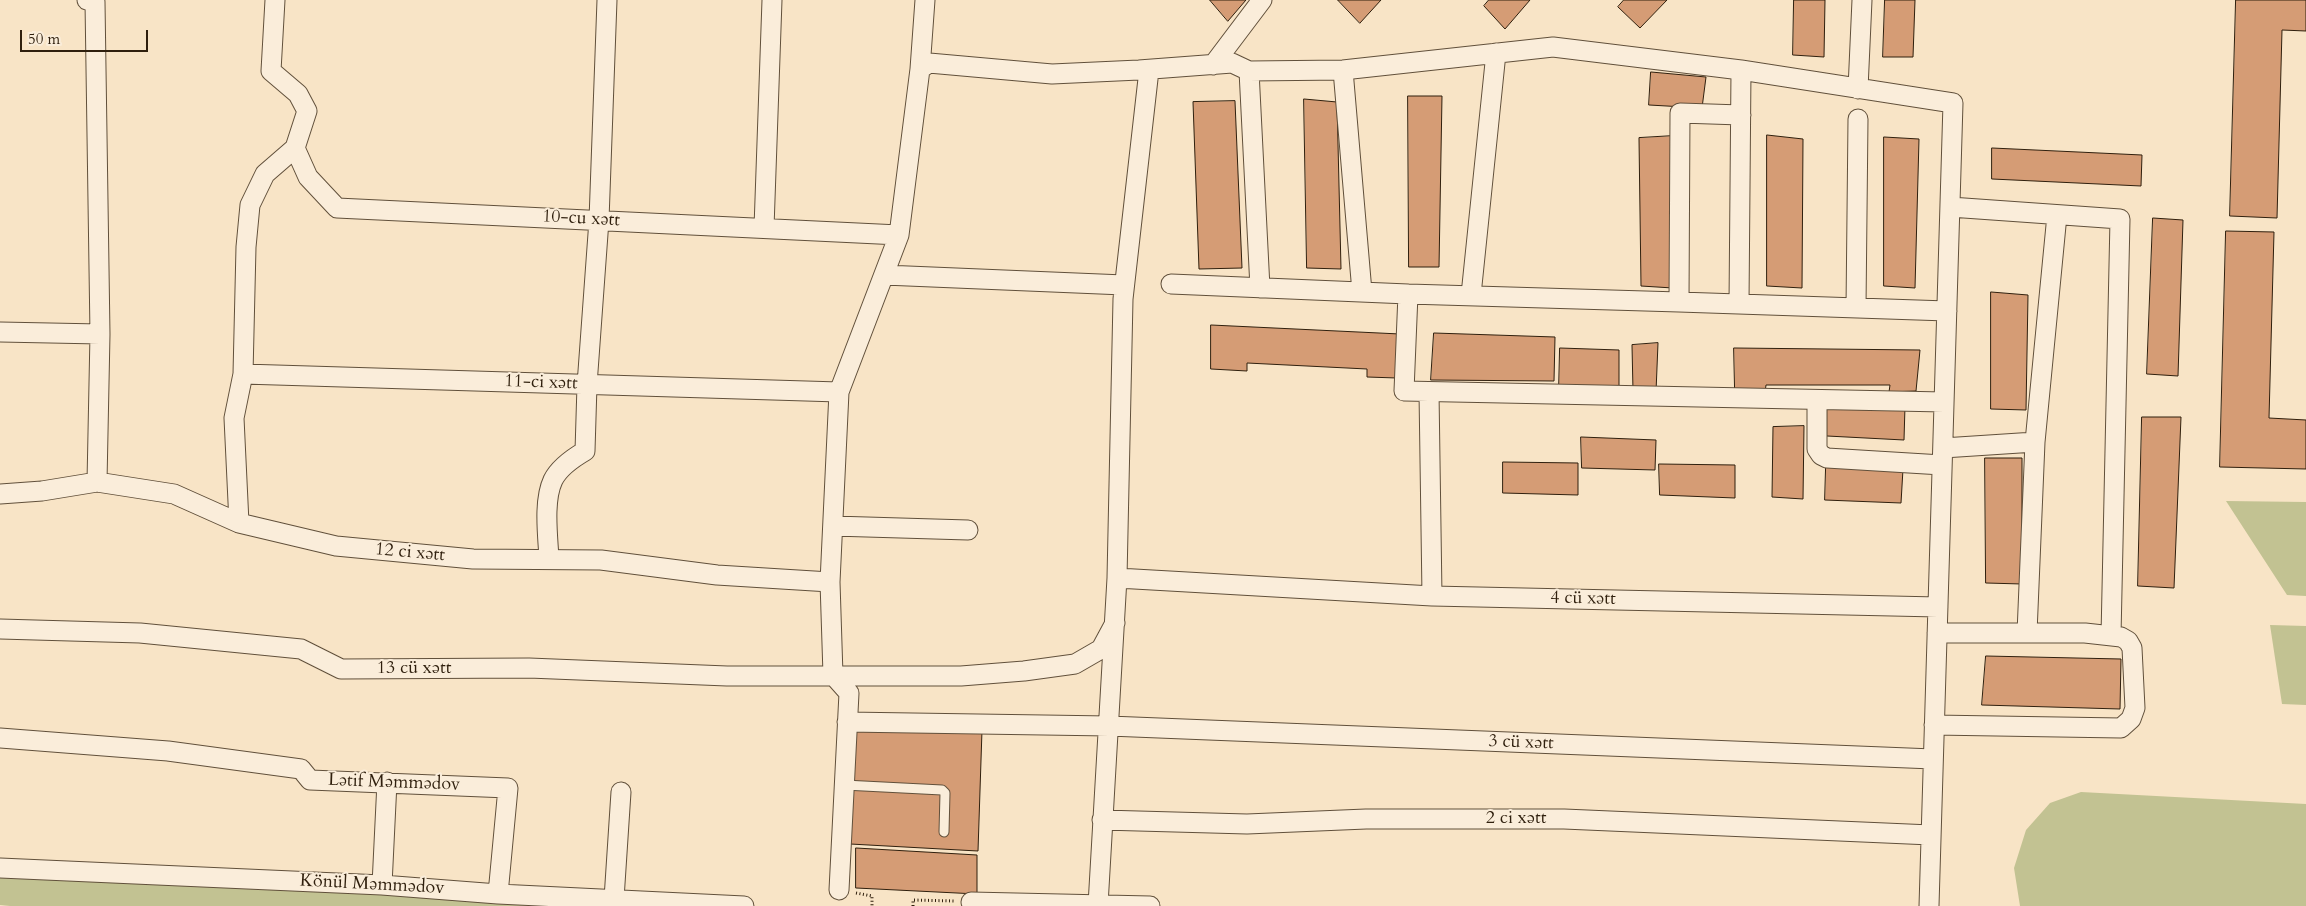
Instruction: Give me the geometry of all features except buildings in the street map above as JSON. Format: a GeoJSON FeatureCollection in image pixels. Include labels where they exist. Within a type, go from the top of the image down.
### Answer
{"type":"FeatureCollection","features":[{"type":"Feature","properties":{"kind":"street"},"geometry":{"type":"LineString","coordinates":[[87,0],[95,2],[100,334],[97,482]]}},
{"type":"Feature","properties":{"kind":"street"},"geometry":{"type":"LineString","coordinates":[[239,523],[234,418],[243,374],[246,247],[250,206],[265,174],[294,148],[307,111],[298,94],[271,71],[275,0]]}},
{"type":"Feature","properties":{"kind":"street"},"geometry":{"type":"LineString","coordinates":[[549,559],[549,499],[553,480],[569,462],[584,451],[599,220],[607,0]]}},
{"type":"Feature","properties":{"kind":"street"},"geometry":{"type":"LineString","coordinates":[[764,228],[772,0]]}},
{"type":"Feature","properties":{"kind":"street"},"geometry":{"type":"LineString","coordinates":[[839,890],[849,693],[832,675],[830,582],[839,392],[899,235],[920,69],[925,0]]}},
{"type":"Feature","properties":{"kind":"street"},"geometry":{"type":"LineString","coordinates":[[1213,64],[1262,0]]}},
{"type":"Feature","properties":{"kind":"street"},"geometry":{"type":"LineString","coordinates":[[1858,88],[1862,0]]}},
{"type":"Feature","properties":{"kind":"street"},"geometry":{"type":"LineString","coordinates":[[920,69],[929,62],[1052,74],[1149,70],[1232,63],[1249,71],[1343,70],[1553,47],[1741,70],[1954,104],[1928,906]]}},
{"type":"Feature","properties":{"kind":"street"},"geometry":{"type":"LineString","coordinates":[[1471,296],[1496,53]]}},
{"type":"Feature","properties":{"kind":"street"},"geometry":{"type":"LineString","coordinates":[[1098,905],[1117,578],[1124,285],[1149,70]]}},
{"type":"Feature","properties":{"kind":"street"},"geometry":{"type":"LineString","coordinates":[[1343,70],[1362,292]]}},
{"type":"Feature","properties":{"kind":"street"},"geometry":{"type":"LineString","coordinates":[[1739,304],[1741,70]]}},
{"type":"Feature","properties":{"kind":"street"},"geometry":{"type":"LineString","coordinates":[[1249,71],[1260,288]]}},
{"type":"Feature","properties":{"kind":"street"},"geometry":{"type":"LineString","coordinates":[[1679,302],[1680,113],[1741,115]]}},
{"type":"Feature","properties":{"kind":"street"},"geometry":{"type":"LineString","coordinates":[[1856,308],[1858,120]]}},
{"type":"Feature","properties":{"kind":"street","name":"10-cu xətt"},"geometry":{"type":"LineString","coordinates":[[294,148],[308,177],[337,208],[899,235]]}},
{"type":"Feature","properties":{"kind":"street"},"geometry":{"type":"LineString","coordinates":[[1950,207],[2120,219],[2111,636]]}},
{"type":"Feature","properties":{"kind":"street"},"geometry":{"type":"LineString","coordinates":[[2027,633],[2035,442],[2057,215]]}},
{"type":"Feature","properties":{"kind":"street"},"geometry":{"type":"LineString","coordinates":[[884,275],[1124,285]]}},
{"type":"Feature","properties":{"kind":"street"},"geometry":{"type":"LineString","coordinates":[[1171,284],[1408,294],[1947,311]]}},
{"type":"Feature","properties":{"kind":"street"},"geometry":{"type":"LineString","coordinates":[[1408,294],[1404,391],[1944,402]]}},
{"type":"Feature","properties":{"kind":"street"},"geometry":{"type":"LineString","coordinates":[[0,332],[100,334]]}},
{"type":"Feature","properties":{"kind":"street","name":"11-ci xətt"},"geometry":{"type":"LineString","coordinates":[[243,374],[839,392]]}},
{"type":"Feature","properties":{"kind":"street"},"geometry":{"type":"LineString","coordinates":[[1428,392],[1432,596]]}},
{"type":"Feature","properties":{"kind":"street"},"geometry":{"type":"LineString","coordinates":[[1816,400],[1817,449],[1821,455],[1827,458],[1943,456],[2035,442]]}},
{"type":"Feature","properties":{"kind":"street","name":"12 ci xətt"},"geometry":{"type":"LineString","coordinates":[[0,494],[42,491],[97,482],[174,494],[239,523],[336,546],[473,559],[601,560],[717,575],[830,582]]}},
{"type":"Feature","properties":{"kind":"street"},"geometry":{"type":"LineString","coordinates":[[833,526],[968,530]]}},
{"type":"Feature","properties":{"kind":"street","name":"4 cü xətt"},"geometry":{"type":"LineString","coordinates":[[1117,578],[1432,596],[1938,607]]}},
{"type":"Feature","properties":{"kind":"street","name":"13 cü xətt"},"geometry":{"type":"LineString","coordinates":[[0,630],[140,633],[301,649],[341,669],[529,668],[727,676],[960,676],[1024,672],[1075,664],[1101,649],[1114,623]]}},
{"type":"Feature","properties":{"kind":"street"},"geometry":{"type":"LineString","coordinates":[[1934,725],[2121,728],[2131,719],[2135,708],[2132,648],[2128,641],[2121,637],[2085,633],[1937,633]]}},
{"type":"Feature","properties":{"kind":"street","name":"3 cü xətt"},"geometry":{"type":"LineString","coordinates":[[847,722],[1109,726],[1933,759]]}},
{"type":"Feature","properties":{"kind":"street","name":"Lətif Məmmədov"},"geometry":{"type":"LineString","coordinates":[[0,738],[168,751],[301,769],[310,780],[508,788],[498,894]]}},
{"type":"Feature","properties":{"kind":"street"},"geometry":{"type":"LineString","coordinates":[[382,885],[387,782]]}},
{"type":"Feature","properties":{"kind":"street"},"geometry":{"type":"LineString","coordinates":[[614,900],[621,792]]}},
{"type":"Feature","properties":{"kind":"street","name":"2 ci xətt"},"geometry":{"type":"LineString","coordinates":[[1102,820],[1247,824],[1366,819],[1564,819],[1931,834]]}},
{"type":"Feature","properties":{"kind":"street","name":"Könül Məmmədov"},"geometry":{"type":"LineString","coordinates":[[0,868],[382,885],[498,894],[744,906]]}},
{"type":"Feature","properties":{"kind":"street"},"geometry":{"type":"LineString","coordinates":[[971,902],[1150,906]]}},
{"type":"Feature","properties":{"kind":"lane"},"geometry":{"type":"LineString","coordinates":[[844,786],[942,790],[945,793],[944,832]]}},
{"type":"Feature","properties":{"kind":"path"},"geometry":{"type":"LineString","coordinates":[[839,890],[872,896],[872,906]]}},
{"type":"Feature","properties":{"kind":"path"},"geometry":{"type":"LineString","coordinates":[[913,906],[913,900],[971,902]]}},
{"type":"Feature","properties":{"kind":"green space"},"geometry":{"type":"Polygon","coordinates":[[[2226,501],[2306,502],[2306,596],[2287,595],[2226,501]]]}},
{"type":"Feature","properties":{"kind":"green space"},"geometry":{"type":"Polygon","coordinates":[[[2270,625],[2306,626],[2306,705],[2282,704],[2270,625]]]}},
{"type":"Feature","properties":{"kind":"green space"},"geometry":{"type":"Polygon","coordinates":[[[2081,792],[2306,804],[2306,906],[2020,906],[2014,868],[2026,830],[2050,803],[2081,792]]]}},
{"type":"Feature","properties":{"kind":"green space"},"geometry":{"type":"Polygon","coordinates":[[[0,874],[612,906],[10,906],[0,905],[0,874]]]}}]}
